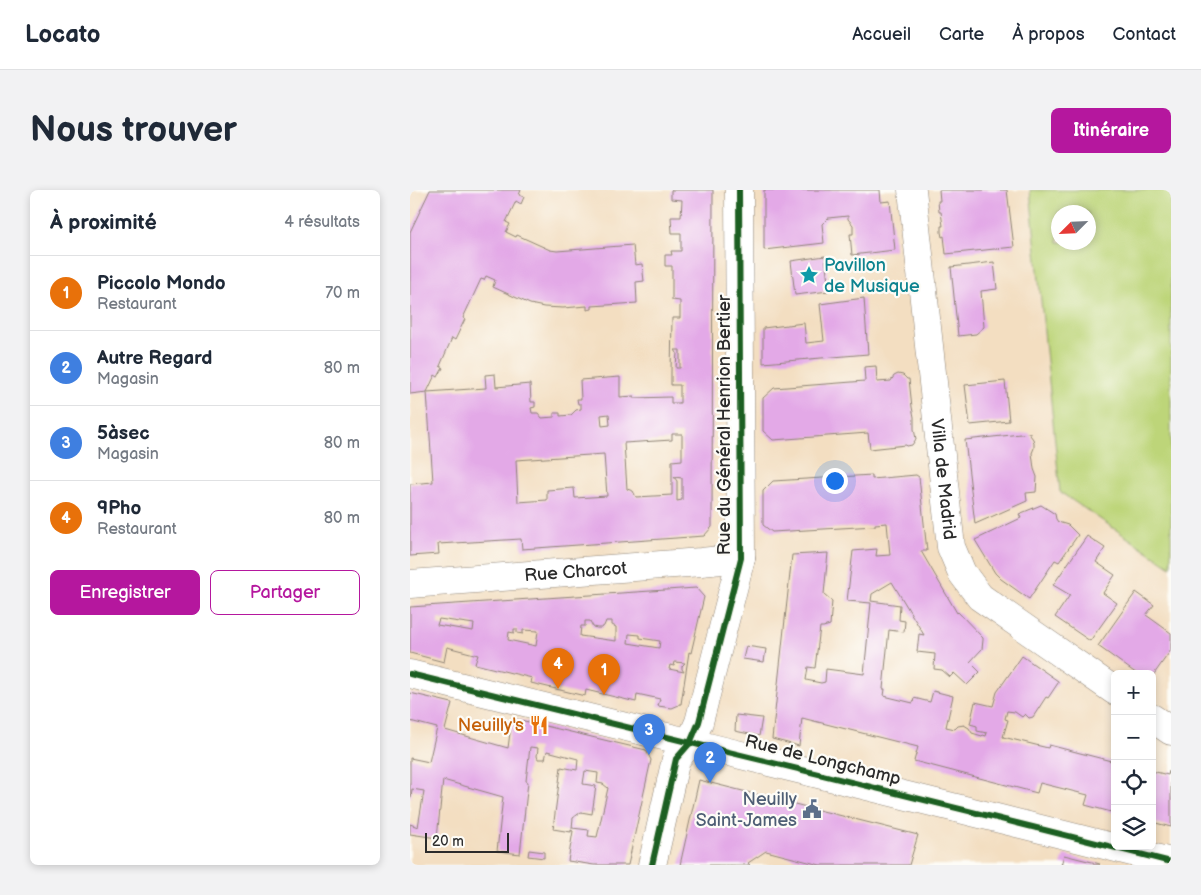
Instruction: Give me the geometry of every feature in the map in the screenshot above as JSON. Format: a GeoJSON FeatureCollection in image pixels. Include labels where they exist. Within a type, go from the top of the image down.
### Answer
{"type":"FeatureCollection","features":[{"type":"Feature","properties":{"kind":"street","name":"Rue du Général Henrion Bertier"},"geometry":{"type":"LineString","coordinates":[[652,865],[676,759],[690,744],[699,722],[740,558],[739,190]]}},
{"type":"Feature","properties":{"kind":"street","name":"Villa de Madrid"},"geometry":{"type":"LineString","coordinates":[[912,190],[951,547],[962,573],[980,597],[1111,688]]}},
{"type":"Feature","properties":{"kind":"street","name":"Rue Charcot"},"geometry":{"type":"LineString","coordinates":[[410,584],[740,558]]}},
{"type":"Feature","properties":{"kind":"street","name":"Rue de Longchamp"},"geometry":{"type":"LineString","coordinates":[[410,674],[1171,862]]}},
{"type":"Feature","properties":{"kind":"street"},"geometry":{"type":"LineString","coordinates":[[1156,721],[1171,731]]}},
{"type":"Feature","properties":{"kind":"green space"},"geometry":{"type":"Polygon","coordinates":[[[1030,190],[1171,190],[1171,567],[1060,492],[1030,190]]]}},
{"type":"Feature","properties":{"kind":"building"},"geometry":{"type":"Polygon","coordinates":[[[430,190],[521,190],[519,195],[524,197],[521,204],[516,201],[506,222],[510,224],[506,232],[550,250],[633,245],[635,265],[642,264],[644,281],[636,282],[637,303],[592,306],[592,309],[587,310],[587,306],[544,307],[530,304],[493,287],[495,280],[486,276],[484,280],[481,279],[455,340],[452,338],[440,366],[443,368],[438,377],[435,375],[427,392],[410,394],[410,232],[430,190]]]}},
{"type":"Feature","properties":{"kind":"building"},"geometry":{"type":"Polygon","coordinates":[[[671,190],[713,190],[712,527],[704,536],[522,549],[521,539],[438,544],[439,554],[410,556],[410,484],[433,482],[427,392],[486,388],[485,375],[495,374],[496,387],[530,384],[531,402],[535,402],[535,407],[531,408],[532,413],[538,413],[542,418],[554,417],[554,413],[560,413],[560,416],[571,415],[576,410],[581,409],[581,404],[578,404],[577,399],[581,399],[580,380],[620,377],[620,397],[671,397],[671,403],[680,403],[680,385],[671,385],[671,372],[672,318],[680,318],[680,301],[672,300],[672,266],[665,266],[665,255],[672,255],[671,251],[681,251],[681,233],[672,233],[671,217],[681,217],[682,200],[671,199],[671,190]],[[675,350],[677,353],[676,368],[680,368],[680,350],[675,350]],[[609,414],[601,415],[602,426],[610,425],[609,414]],[[672,434],[672,440],[624,443],[627,489],[633,491],[636,497],[672,495],[672,461],[682,460],[682,434],[672,434]],[[604,454],[516,460],[518,502],[547,500],[547,490],[574,488],[575,498],[607,496],[604,454]],[[674,477],[677,481],[677,501],[682,500],[682,478],[674,477]]]}},
{"type":"Feature","properties":{"kind":"building"},"geometry":{"type":"Polygon","coordinates":[[[764,190],[880,190],[881,202],[890,201],[895,250],[852,255],[850,234],[853,234],[853,225],[848,216],[828,218],[822,224],[824,243],[764,250],[764,190]]]}},
{"type":"Feature","properties":{"kind":"building"},"geometry":{"type":"Polygon","coordinates":[[[939,190],[1007,190],[1014,247],[946,254],[944,236],[942,237],[941,232],[941,226],[943,226],[941,212],[939,212],[939,190]]]}},
{"type":"Feature","properties":{"kind":"building"},"geometry":{"type":"Polygon","coordinates":[[[825,256],[829,291],[795,295],[791,261],[825,256]]]}},
{"type":"Feature","properties":{"kind":"building"},"geometry":{"type":"Polygon","coordinates":[[[994,262],[997,289],[981,291],[984,327],[976,334],[958,336],[951,267],[994,262]]]}},
{"type":"Feature","properties":{"kind":"building"},"geometry":{"type":"Polygon","coordinates":[[[864,298],[868,354],[763,363],[763,328],[804,323],[806,343],[824,341],[820,304],[864,298]]]}},
{"type":"Feature","properties":{"kind":"building"},"geometry":{"type":"Polygon","coordinates":[[[876,366],[877,382],[891,381],[898,374],[909,379],[916,439],[912,445],[870,449],[868,433],[773,440],[763,431],[763,398],[774,388],[865,381],[864,367],[876,366]]]}},
{"type":"Feature","properties":{"kind":"building"},"geometry":{"type":"Polygon","coordinates":[[[1005,381],[1009,421],[970,425],[965,385],[1005,381]]]}},
{"type":"Feature","properties":{"kind":"building"},"geometry":{"type":"Polygon","coordinates":[[[1030,433],[1034,443],[1032,453],[1037,477],[1036,492],[1026,493],[1027,501],[975,524],[965,440],[1030,433]]]}},
{"type":"Feature","properties":{"kind":"building"},"geometry":{"type":"Polygon","coordinates":[[[872,475],[872,479],[916,475],[919,477],[927,551],[921,551],[957,613],[983,638],[982,649],[970,662],[980,672],[967,685],[954,673],[950,677],[942,670],[934,669],[935,654],[917,652],[919,634],[924,635],[892,582],[872,594],[871,601],[900,605],[899,620],[905,621],[904,632],[889,630],[883,689],[885,689],[884,696],[913,703],[914,698],[930,702],[933,691],[953,696],[946,727],[955,729],[958,726],[964,725],[972,733],[986,736],[987,733],[977,731],[977,726],[970,724],[975,702],[993,706],[997,692],[1022,656],[1058,681],[1058,683],[1033,717],[1029,718],[1025,714],[1022,717],[1015,712],[1007,711],[1005,719],[1008,720],[1003,737],[1048,748],[1049,745],[1111,761],[1111,812],[1085,805],[1088,795],[1040,783],[1037,793],[914,761],[918,747],[802,718],[799,746],[772,739],[792,555],[828,553],[824,594],[832,601],[830,625],[820,627],[815,668],[808,667],[806,680],[821,683],[825,682],[826,669],[864,674],[871,603],[847,601],[853,551],[877,549],[876,556],[890,555],[887,523],[875,524],[875,526],[772,532],[763,525],[763,491],[773,481],[872,475]]]}},
{"type":"Feature","properties":{"kind":"building"},"geometry":{"type":"Polygon","coordinates":[[[1041,505],[1055,514],[1058,522],[1068,525],[1078,535],[1059,562],[1055,560],[1029,599],[995,573],[975,540],[1021,518],[1019,514],[1041,505]]]}},
{"type":"Feature","properties":{"kind":"building"},"geometry":{"type":"Polygon","coordinates":[[[1087,536],[1105,548],[1096,562],[1115,575],[1103,593],[1117,603],[1090,641],[1055,617],[1070,595],[1053,585],[1087,536]]]}},
{"type":"Feature","properties":{"kind":"building"},"geometry":{"type":"Polygon","coordinates":[[[696,588],[704,597],[691,653],[689,652],[681,704],[672,708],[658,706],[660,699],[637,694],[636,702],[586,690],[585,696],[531,683],[532,678],[475,664],[478,655],[447,647],[444,662],[410,653],[410,607],[696,588]],[[439,619],[437,625],[473,631],[474,624],[439,619]],[[585,621],[585,626],[581,626],[580,636],[616,641],[616,627],[612,625],[612,621],[606,621],[604,626],[597,628],[593,627],[590,621],[585,621]],[[514,629],[514,633],[509,632],[508,640],[536,646],[538,631],[523,630],[523,634],[517,633],[517,629],[514,629]],[[629,634],[628,643],[659,648],[660,641],[629,634]],[[675,662],[674,666],[670,665],[669,669],[684,672],[682,666],[685,663],[675,662]]]}},
{"type":"Feature","properties":{"kind":"building"},"geometry":{"type":"Polygon","coordinates":[[[1136,592],[1154,605],[1146,615],[1171,633],[1171,650],[1156,671],[1131,670],[1098,646],[1136,592]]]}},
{"type":"Feature","properties":{"kind":"building"},"geometry":{"type":"Polygon","coordinates":[[[746,646],[766,649],[764,662],[743,659],[746,646]]]}},
{"type":"Feature","properties":{"kind":"building"},"geometry":{"type":"Polygon","coordinates":[[[410,693],[452,703],[445,730],[508,748],[512,718],[646,750],[651,760],[628,865],[594,865],[568,861],[573,831],[553,829],[561,767],[577,770],[578,759],[547,751],[545,759],[538,759],[538,748],[530,747],[520,854],[497,851],[503,797],[443,780],[437,838],[410,834],[410,824],[418,827],[424,791],[412,789],[410,797],[410,758],[429,762],[437,728],[410,721],[410,693]],[[585,771],[583,784],[596,786],[592,814],[581,812],[573,818],[572,828],[589,830],[588,836],[597,837],[608,788],[603,784],[597,783],[598,773],[585,771]]]}},
{"type":"Feature","properties":{"kind":"building"},"geometry":{"type":"Polygon","coordinates":[[[736,715],[762,718],[759,736],[735,731],[736,715]]]}},
{"type":"Feature","properties":{"kind":"building"},"geometry":{"type":"Polygon","coordinates":[[[1169,771],[1171,771],[1171,827],[1156,823],[1156,772],[1168,775],[1169,771]]]}},
{"type":"Feature","properties":{"kind":"building"},"geometry":{"type":"Polygon","coordinates":[[[699,780],[918,835],[909,865],[820,865],[766,851],[748,863],[750,865],[680,865],[699,780]]]}},
{"type":"Feature","properties":{"kind":"building"},"geometry":{"type":"Polygon","coordinates":[[[529,850],[544,852],[544,858],[528,856],[529,850]]]}},
{"type":"Feature","properties":{"kind":"building"},"geometry":{"type":"Polygon","coordinates":[[[1064,855],[1100,864],[1061,865],[1064,855]]]}},
{"type":"Feature","properties":{"kind":"cycle path"},"geometry":{"type":"LineString","coordinates":[[652,865],[676,759],[690,743],[699,722],[741,558],[739,190]]}},
{"type":"Feature","properties":{"kind":"cycle path"},"geometry":{"type":"LineString","coordinates":[[410,674],[1171,862]]}},
{"type":"Feature","properties":{"kind":"place","name":"Pavillon de Musique"},"geometry":{"type":"Point","coordinates":[809,275]}},
{"type":"Feature","properties":{"kind":"place","name":"9Pho"},"geometry":{"type":"Point","coordinates":[558,689]}},
{"type":"Feature","properties":{"kind":"place","name":"Piccolo Mondo"},"geometry":{"type":"Point","coordinates":[604,695]}},
{"type":"Feature","properties":{"kind":"place","name":"Neuilly's"},"geometry":{"type":"Point","coordinates":[539,725]}},
{"type":"Feature","properties":{"kind":"place","name":"5àsec"},"geometry":{"type":"Point","coordinates":[649,755]}},
{"type":"Feature","properties":{"kind":"place","name":"Autre Regard"},"geometry":{"type":"Point","coordinates":[710,783]}},
{"type":"Feature","properties":{"kind":"place","name":"Neuilly Saint-James"},"geometry":{"type":"Point","coordinates":[812,809]}}]}
